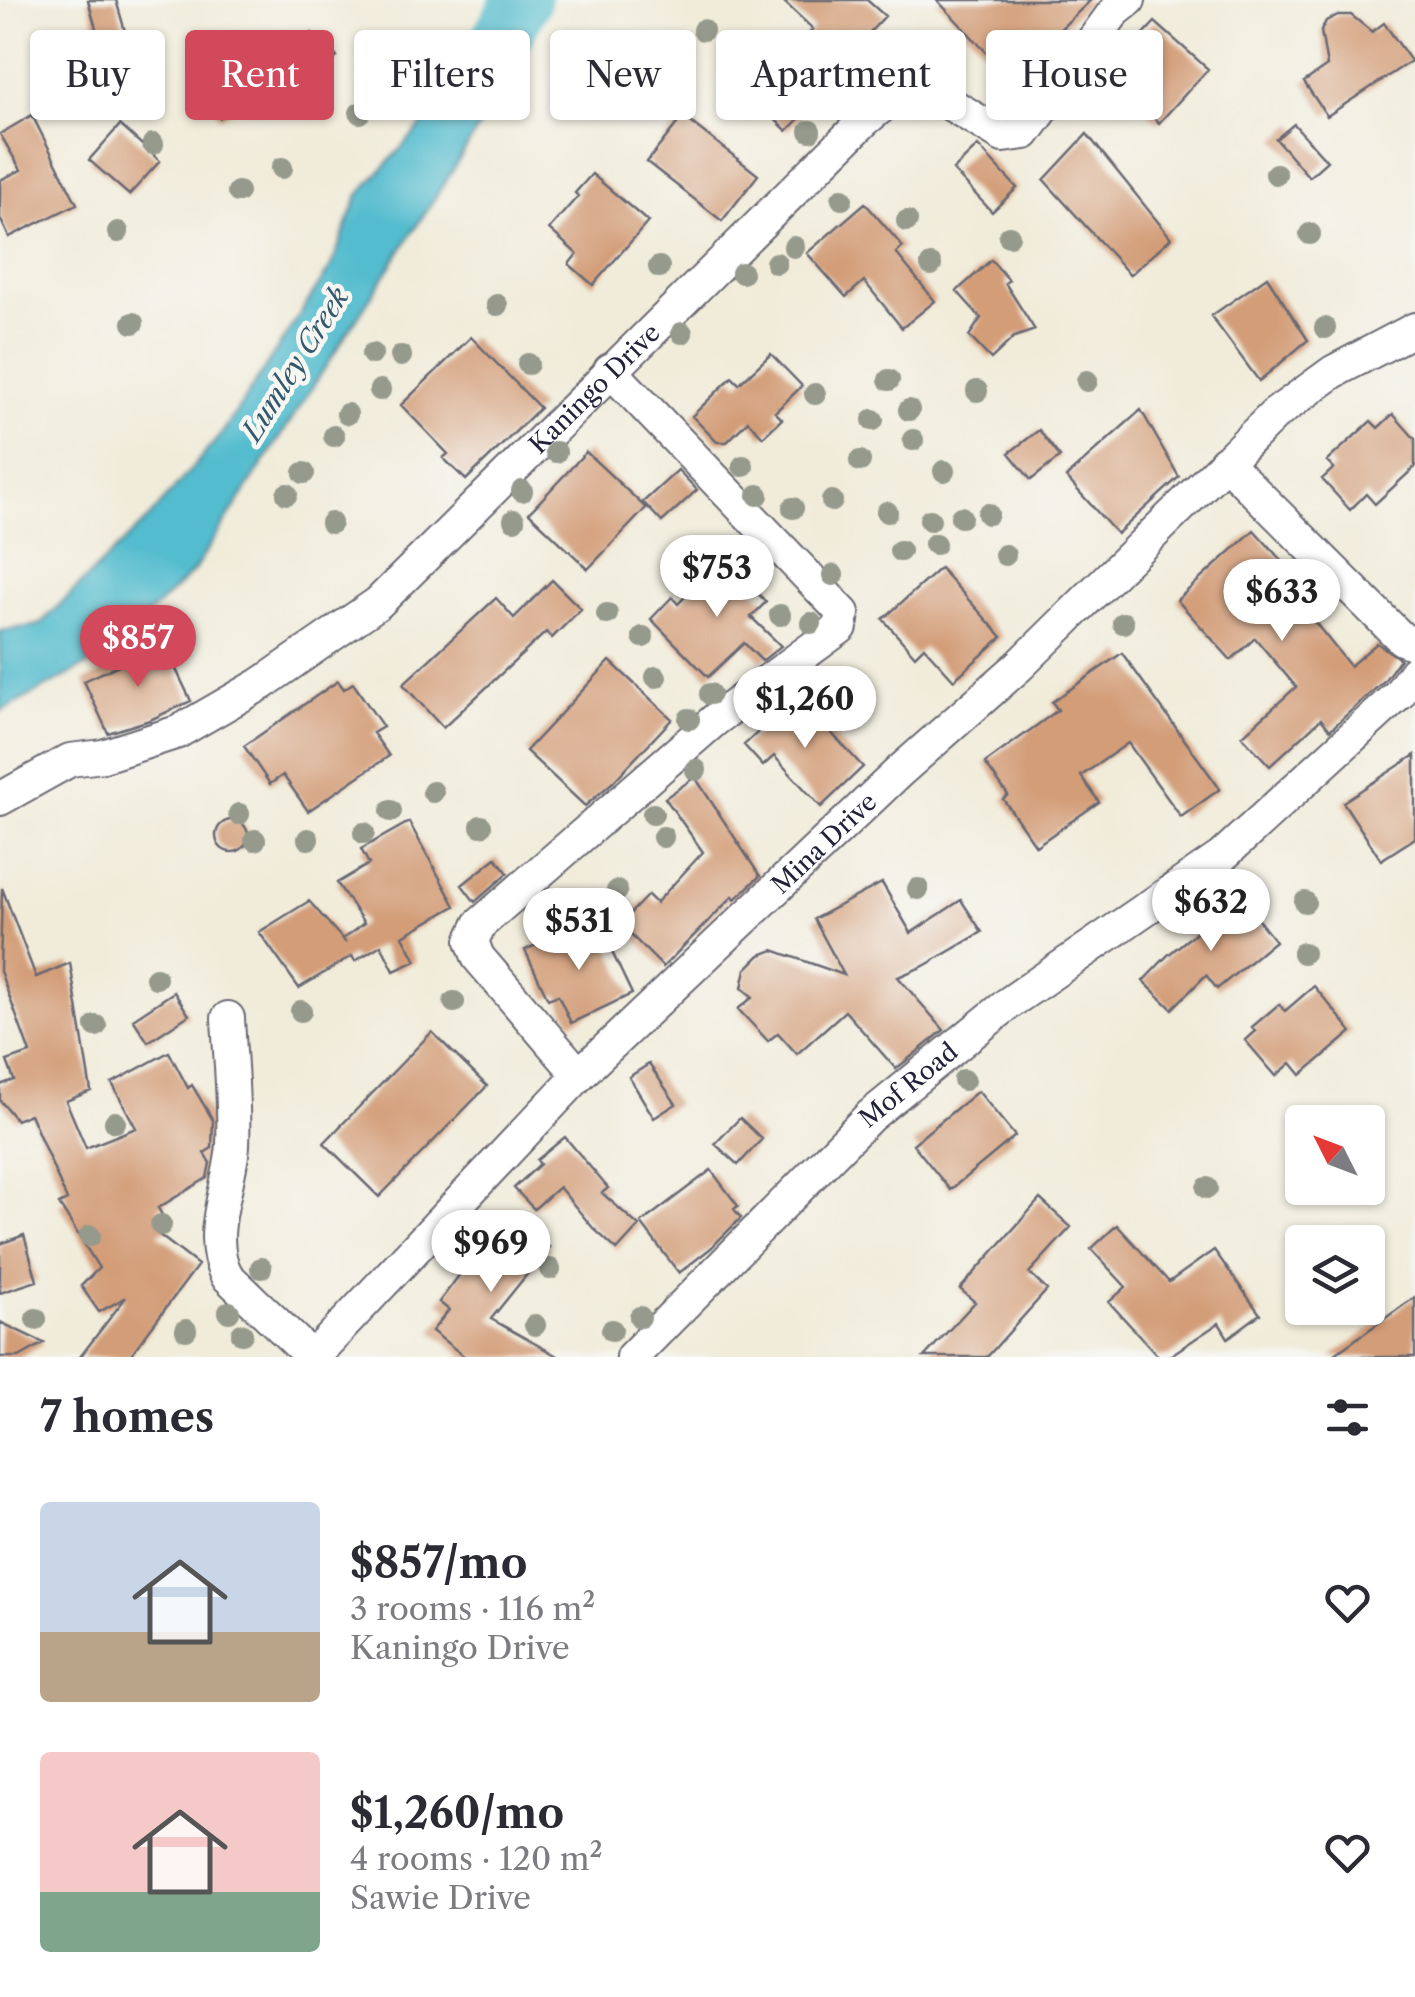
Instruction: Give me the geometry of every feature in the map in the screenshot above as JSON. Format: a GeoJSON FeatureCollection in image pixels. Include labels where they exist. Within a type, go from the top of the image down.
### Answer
{"type":"FeatureCollection","features":[{"type":"Feature","properties":{"kind":"street","name":"Kaningo Drive"},"geometry":{"type":"LineString","coordinates":[[0,799],[70,760],[103,756],[178,732],[261,684],[378,603],[610,370],[866,119],[899,92],[918,85],[1004,136],[1025,133],[1114,12],[1129,0]]}},
{"type":"Feature","properties":{"kind":"street","name":"Mina Drive"},"geometry":{"type":"LineString","coordinates":[[312,1357],[579,1075],[886,783],[1019,666],[1274,415],[1333,372],[1415,330]]}},
{"type":"Feature","properties":{"kind":"street"},"geometry":{"type":"LineString","coordinates":[[579,1075],[478,957],[472,940],[480,924],[716,719],[841,628],[843,613],[610,370]]}},
{"type":"Feature","properties":{"kind":"street"},"geometry":{"type":"LineString","coordinates":[[1226,462],[1415,652]]}},
{"type":"Feature","properties":{"kind":"street","name":"Mof Road"},"geometry":{"type":"LineString","coordinates":[[632,1357],[870,1116],[1009,1004],[1220,857],[1398,694],[1415,652]]}},
{"type":"Feature","properties":{"kind":"street"},"geometry":{"type":"LineString","coordinates":[[228,1018],[233,1145],[217,1241],[218,1260],[228,1276],[312,1357]]}},
{"type":"Feature","properties":{"kind":"water"},"geometry":{"type":"Polygon","coordinates":[[[500,2],[538,29],[530,42],[530,30],[484,30],[500,2]]]}},
{"type":"Feature","properties":{"kind":"water"},"geometry":{"type":"Polygon","coordinates":[[[426,120],[483,120],[193,572],[104,656],[0,712],[0,631],[39,625],[150,517],[223,432],[332,265],[358,196],[426,120]]]}},
{"type":"Feature","properties":{"kind":"building"},"geometry":{"type":"Polygon","coordinates":[[[88,0],[116,0],[125,30],[96,30],[88,0]]]}},
{"type":"Feature","properties":{"kind":"building"},"geometry":{"type":"Polygon","coordinates":[[[782,0],[867,0],[885,16],[872,30],[813,29],[782,0]]]}},
{"type":"Feature","properties":{"kind":"building"},"geometry":{"type":"Polygon","coordinates":[[[937,0],[1091,0],[1059,30],[986,30],[986,52],[937,0]]]}},
{"type":"Feature","properties":{"kind":"building"},"geometry":{"type":"Polygon","coordinates":[[[1338,15],[1351,15],[1372,32],[1384,23],[1411,61],[1327,116],[1304,82],[1327,66],[1321,31],[1326,21],[1338,15]]]}},
{"type":"Feature","properties":{"kind":"building"},"geometry":{"type":"Polygon","coordinates":[[[1155,22],[1208,69],[1163,119],[1163,30],[1148,30],[1155,22]]]}},
{"type":"Feature","properties":{"kind":"building"},"geometry":{"type":"Polygon","coordinates":[[[30,116],[35,120],[77,204],[9,237],[0,218],[0,180],[21,170],[0,134],[30,116]]]}},
{"type":"Feature","properties":{"kind":"building"},"geometry":{"type":"Polygon","coordinates":[[[680,120],[688,120],[758,175],[722,221],[647,162],[680,120]]]}},
{"type":"Feature","properties":{"kind":"building"},"geometry":{"type":"Polygon","coordinates":[[[776,120],[797,120],[787,131],[776,120]]]}},
{"type":"Feature","properties":{"kind":"building"},"geometry":{"type":"Polygon","coordinates":[[[1294,124],[1327,161],[1309,177],[1276,139],[1294,124]]]}},
{"type":"Feature","properties":{"kind":"building"},"geometry":{"type":"Polygon","coordinates":[[[120,125],[160,161],[129,195],[89,160],[120,125]]]}},
{"type":"Feature","properties":{"kind":"building"},"geometry":{"type":"Polygon","coordinates":[[[1087,134],[1171,238],[1130,275],[1044,180],[1087,134]]]}},
{"type":"Feature","properties":{"kind":"building"},"geometry":{"type":"Polygon","coordinates":[[[978,146],[1017,188],[992,212],[953,170],[978,146]]]}},
{"type":"Feature","properties":{"kind":"building"},"geometry":{"type":"Polygon","coordinates":[[[592,174],[648,222],[593,285],[569,264],[577,254],[549,229],[592,174]]]}},
{"type":"Feature","properties":{"kind":"building"},"geometry":{"type":"Polygon","coordinates":[[[865,203],[903,247],[896,253],[935,301],[902,328],[864,281],[846,297],[807,253],[865,203]]]}},
{"type":"Feature","properties":{"kind":"building"},"geometry":{"type":"Polygon","coordinates":[[[991,260],[1009,280],[1005,283],[1035,330],[1014,337],[991,359],[969,336],[981,318],[957,291],[991,260]]]}},
{"type":"Feature","properties":{"kind":"building"},"geometry":{"type":"Polygon","coordinates":[[[1267,277],[1308,340],[1259,381],[1211,316],[1267,277]]]}},
{"type":"Feature","properties":{"kind":"building"},"geometry":{"type":"Polygon","coordinates":[[[471,337],[540,408],[466,480],[443,458],[448,454],[401,405],[471,337]]]}},
{"type":"Feature","properties":{"kind":"building"},"geometry":{"type":"Polygon","coordinates":[[[771,354],[802,386],[775,412],[782,419],[763,437],[748,421],[727,442],[717,442],[692,416],[732,377],[739,384],[771,354]]]}},
{"type":"Feature","properties":{"kind":"building"},"geometry":{"type":"Polygon","coordinates":[[[1141,410],[1179,477],[1117,534],[1066,477],[1141,410]]]}},
{"type":"Feature","properties":{"kind":"building"},"geometry":{"type":"Polygon","coordinates":[[[1393,414],[1415,439],[1415,467],[1375,504],[1366,494],[1350,510],[1322,479],[1334,468],[1327,461],[1371,421],[1378,428],[1393,414]]]}},
{"type":"Feature","properties":{"kind":"building"},"geometry":{"type":"Polygon","coordinates":[[[1039,430],[1060,457],[1031,480],[1009,453],[1039,430]]]}},
{"type":"Feature","properties":{"kind":"building"},"geometry":{"type":"Polygon","coordinates":[[[586,452],[646,508],[588,569],[529,513],[586,452]]]}},
{"type":"Feature","properties":{"kind":"building"},"geometry":{"type":"Polygon","coordinates":[[[678,470],[697,490],[662,522],[643,502],[678,470]]]}},
{"type":"Feature","properties":{"kind":"building"},"geometry":{"type":"Polygon","coordinates":[[[1254,530],[1308,590],[1297,600],[1350,666],[1377,643],[1400,659],[1384,681],[1330,730],[1321,719],[1270,766],[1242,736],[1296,687],[1255,638],[1231,660],[1177,600],[1254,530]]]}},
{"type":"Feature","properties":{"kind":"building"},"geometry":{"type":"Polygon","coordinates":[[[724,558],[766,602],[751,617],[781,646],[762,661],[744,643],[708,677],[651,619],[672,597],[678,604],[724,558]]]}},
{"type":"Feature","properties":{"kind":"building"},"geometry":{"type":"Polygon","coordinates":[[[940,568],[1002,637],[954,680],[924,647],[915,656],[883,619],[940,568]]]}},
{"type":"Feature","properties":{"kind":"building"},"geometry":{"type":"Polygon","coordinates":[[[552,580],[581,609],[552,638],[546,632],[443,728],[403,684],[496,598],[514,618],[552,580]]]}},
{"type":"Feature","properties":{"kind":"building"},"geometry":{"type":"Polygon","coordinates":[[[164,644],[191,701],[108,733],[84,681],[164,644]]]}},
{"type":"Feature","properties":{"kind":"building"},"geometry":{"type":"Polygon","coordinates":[[[1122,653],[1220,789],[1181,817],[1128,743],[1081,776],[1099,802],[1036,846],[1003,799],[1008,795],[985,763],[1058,710],[1052,702],[1122,653]]]}},
{"type":"Feature","properties":{"kind":"building"},"geometry":{"type":"Polygon","coordinates":[[[610,661],[672,719],[585,806],[526,751],[610,661]]]}},
{"type":"Feature","properties":{"kind":"building"},"geometry":{"type":"Polygon","coordinates":[[[338,681],[344,689],[353,683],[383,727],[373,733],[389,756],[308,811],[283,775],[270,784],[244,746],[338,681]]]}},
{"type":"Feature","properties":{"kind":"building"},"geometry":{"type":"Polygon","coordinates":[[[797,696],[863,767],[821,807],[774,756],[763,766],[744,745],[797,696]]]}},
{"type":"Feature","properties":{"kind":"building"},"geometry":{"type":"Polygon","coordinates":[[[1415,755],[1415,838],[1381,860],[1343,802],[1415,755]]]}},
{"type":"Feature","properties":{"kind":"building"},"geometry":{"type":"Polygon","coordinates":[[[695,777],[760,876],[735,899],[733,896],[663,967],[620,924],[648,895],[656,903],[703,852],[665,798],[695,777]]]}},
{"type":"Feature","properties":{"kind":"building"},"geometry":{"type":"Polygon","coordinates":[[[232,820],[243,825],[248,836],[243,847],[232,852],[221,847],[216,836],[221,825],[232,820]]]}},
{"type":"Feature","properties":{"kind":"building"},"geometry":{"type":"Polygon","coordinates":[[[409,822],[455,906],[403,936],[416,961],[394,971],[381,945],[355,961],[352,956],[299,988],[259,932],[309,901],[346,943],[343,939],[364,923],[337,883],[369,864],[361,849],[409,822]]]}},
{"type":"Feature","properties":{"kind":"building"},"geometry":{"type":"Polygon","coordinates":[[[496,858],[508,873],[475,902],[462,885],[496,858]]]}},
{"type":"Feature","properties":{"kind":"building"},"geometry":{"type":"Polygon","coordinates":[[[882,883],[911,933],[961,900],[982,932],[898,977],[944,1030],[896,1069],[845,1011],[797,1054],[778,1033],[768,1041],[738,1009],[753,997],[742,988],[746,969],[760,955],[773,950],[844,975],[814,919],[882,883]]]}},
{"type":"Feature","properties":{"kind":"building"},"geometry":{"type":"Polygon","coordinates":[[[2,888],[36,977],[70,963],[91,1091],[66,1101],[86,1148],[136,1128],[112,1083],[169,1052],[188,1088],[192,1085],[213,1120],[212,1148],[204,1153],[210,1163],[207,1178],[158,1208],[169,1227],[158,1234],[198,1265],[129,1357],[80,1357],[126,1297],[99,1312],[81,1286],[99,1268],[59,1204],[67,1200],[30,1114],[16,1120],[0,1100],[0,1085],[14,1080],[7,1061],[30,1053],[0,971],[2,888]]]}},
{"type":"Feature","properties":{"kind":"building"},"geometry":{"type":"Polygon","coordinates":[[[1240,897],[1275,941],[1217,989],[1206,975],[1172,1009],[1143,981],[1168,955],[1240,897]]]}},
{"type":"Feature","properties":{"kind":"building"},"geometry":{"type":"Polygon","coordinates":[[[568,930],[576,944],[602,931],[632,994],[571,1023],[558,995],[548,999],[525,950],[568,930]]]}},
{"type":"Feature","properties":{"kind":"building"},"geometry":{"type":"Polygon","coordinates":[[[1314,986],[1352,1032],[1301,1075],[1291,1063],[1276,1076],[1245,1040],[1255,1031],[1252,1027],[1279,1004],[1285,1011],[1314,986]]]}},
{"type":"Feature","properties":{"kind":"building"},"geometry":{"type":"Polygon","coordinates":[[[174,992],[189,1015],[148,1042],[133,1019],[174,992]]]}},
{"type":"Feature","properties":{"kind":"building"},"geometry":{"type":"Polygon","coordinates":[[[432,1032],[487,1086],[379,1197],[324,1143],[432,1032]]]}},
{"type":"Feature","properties":{"kind":"building"},"geometry":{"type":"Polygon","coordinates":[[[649,1064],[676,1104],[654,1118],[629,1077],[649,1064]]]}},
{"type":"Feature","properties":{"kind":"building"},"geometry":{"type":"Polygon","coordinates":[[[978,1091],[1015,1136],[950,1190],[913,1144],[978,1091]]]}},
{"type":"Feature","properties":{"kind":"building"},"geometry":{"type":"Polygon","coordinates":[[[740,1118],[762,1139],[738,1165],[715,1144],[740,1118]]]}},
{"type":"Feature","properties":{"kind":"building"},"geometry":{"type":"Polygon","coordinates":[[[565,1137],[608,1188],[602,1193],[639,1226],[617,1250],[559,1187],[534,1209],[514,1188],[540,1164],[537,1160],[565,1137]]]}},
{"type":"Feature","properties":{"kind":"building"},"geometry":{"type":"Polygon","coordinates":[[[711,1170],[738,1206],[734,1209],[741,1218],[679,1273],[641,1223],[711,1170]]]}},
{"type":"Feature","properties":{"kind":"building"},"geometry":{"type":"Polygon","coordinates":[[[1040,1199],[1071,1227],[1029,1273],[1047,1290],[987,1357],[924,1357],[975,1302],[960,1289],[1040,1199]]]}},
{"type":"Feature","properties":{"kind":"building"},"geometry":{"type":"Polygon","coordinates":[[[506,1213],[549,1247],[491,1319],[559,1357],[465,1357],[432,1331],[449,1310],[439,1302],[506,1213]]]}},
{"type":"Feature","properties":{"kind":"building"},"geometry":{"type":"Polygon","coordinates":[[[1117,1225],[1169,1282],[1214,1250],[1260,1314],[1228,1338],[1219,1323],[1168,1357],[1159,1357],[1109,1302],[1126,1287],[1091,1249],[1117,1225]]]}},
{"type":"Feature","properties":{"kind":"building"},"geometry":{"type":"Polygon","coordinates":[[[24,1235],[37,1281],[0,1293],[0,1244],[24,1235]]]}},
{"type":"Feature","properties":{"kind":"building"},"geometry":{"type":"Polygon","coordinates":[[[1415,1297],[1415,1357],[1331,1357],[1376,1325],[1385,1325],[1385,1318],[1415,1297]]]}},
{"type":"Feature","properties":{"kind":"building"},"geometry":{"type":"Polygon","coordinates":[[[0,1322],[44,1343],[19,1357],[0,1357],[0,1322]]]}},
{"type":"Feature","properties":{"kind":"waterway","name":"Lumley Creek"},"geometry":{"type":"LineString","coordinates":[[505,30],[522,0]]}}]}
